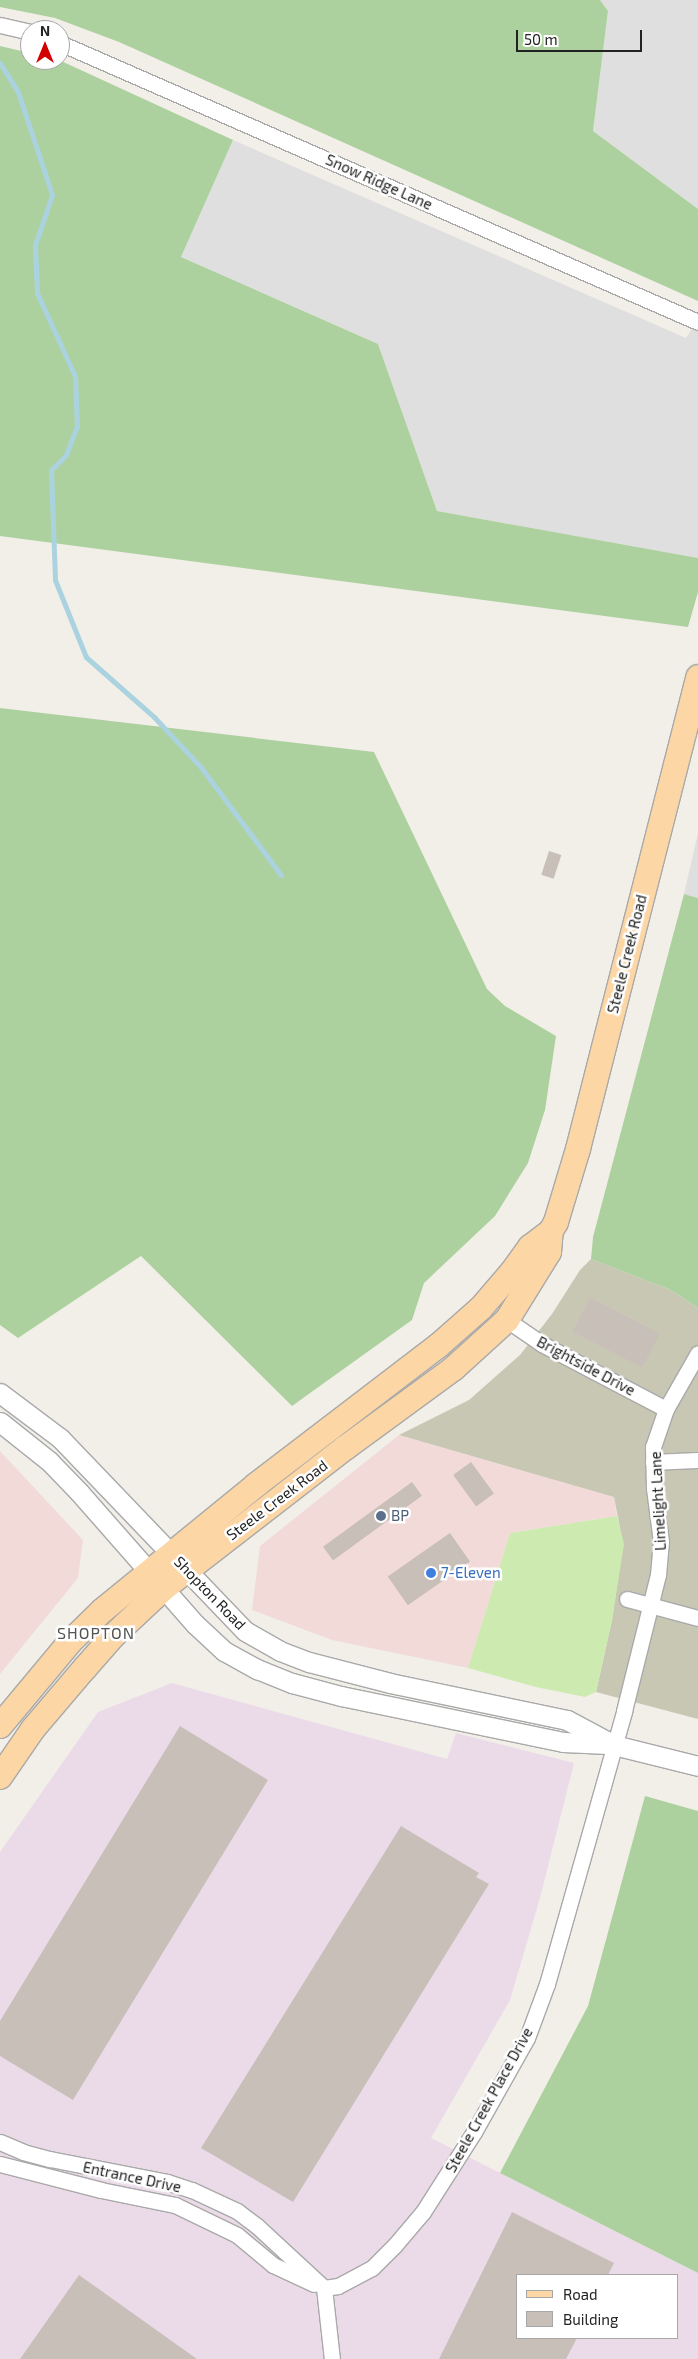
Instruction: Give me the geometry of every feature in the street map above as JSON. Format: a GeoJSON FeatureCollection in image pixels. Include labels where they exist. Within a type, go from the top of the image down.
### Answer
{"type":"FeatureCollection","features":[{"type":"Feature","properties":{"kind":"main road","name":"Steele Creek Road"},"geometry":{"type":"LineString","coordinates":[[0,1726],[70,1642],[149,1570],[179,1561],[345,1448],[453,1369],[507,1320],[549,1252],[551,1231],[556,1222],[578,1149],[698,676]]}},
{"type":"Feature","properties":{"kind":"main road","name":"Steele Creek Road"},"geometry":{"type":"LineString","coordinates":[[0,1777],[34,1730],[84,1668],[114,1635],[163,1590],[179,1561],[438,1346],[481,1308],[512,1272],[530,1247],[551,1231]]}},
{"type":"Feature","properties":{"kind":"street"},"geometry":{"type":"LineString","coordinates":[[0,25],[20,30]]}},
{"type":"Feature","properties":{"kind":"street","name":"Snow Ridge Lane"},"geometry":{"type":"LineString","coordinates":[[70,46],[698,322]]}},
{"type":"Feature","properties":{"kind":"street","name":"Brightside Drive"},"geometry":{"type":"LineString","coordinates":[[507,1320],[542,1344],[666,1409]]}},
{"type":"Feature","properties":{"kind":"street","name":"Limelight Lane"},"geometry":{"type":"LineString","coordinates":[[614,1744],[651,1605],[661,1556],[653,1462],[654,1447],[666,1409],[698,1353]]}},
{"type":"Feature","properties":{"kind":"street","name":"Shopton Road"},"geometry":{"type":"LineString","coordinates":[[0,1393],[60,1438],[245,1631],[280,1651],[309,1662],[390,1683],[567,1720],[614,1744],[698,1766]]}},
{"type":"Feature","properties":{"kind":"street","name":"Shopton Road"},"geometry":{"type":"LineString","coordinates":[[0,1422],[49,1462],[149,1570],[163,1590],[195,1624],[224,1650],[257,1669],[292,1683],[341,1696],[563,1742],[614,1744]]}},
{"type":"Feature","properties":{"kind":"street"},"geometry":{"type":"LineString","coordinates":[[653,1462],[698,1460]]}},
{"type":"Feature","properties":{"kind":"street"},"geometry":{"type":"LineString","coordinates":[[627,1599],[698,1618]]}},
{"type":"Feature","properties":{"kind":"street","name":"Steele Creek Place Drive"},"geometry":{"type":"LineString","coordinates":[[324,2288],[338,2286],[372,2268],[396,2245],[423,2212],[464,2147],[527,2038],[547,1984],[614,1744]]}},
{"type":"Feature","properties":{"kind":"street","name":"Entrance Drive"},"geometry":{"type":"LineString","coordinates":[[0,2142],[22,2152],[98,2170],[167,2182],[192,2190],[237,2211],[257,2226],[324,2288]]}},
{"type":"Feature","properties":{"kind":"street","name":"Entrance Drive"},"geometry":{"type":"LineString","coordinates":[[0,2164],[101,2190],[175,2205],[237,2235],[273,2265],[289,2274],[324,2288]]}},
{"type":"Feature","properties":{"kind":"street"},"geometry":{"type":"LineString","coordinates":[[324,2288],[332,2359]]}},
{"type":"Feature","properties":{"kind":"shaded area"},"geometry":{"type":"Polygon","coordinates":[[[600,0],[698,0],[698,209],[593,131],[608,11],[600,0]]]}},
{"type":"Feature","properties":{"kind":"shaded area"},"geometry":{"type":"Polygon","coordinates":[[[233,140],[686,338],[698,319],[698,558],[437,511],[378,344],[181,257],[233,140]]]}},
{"type":"Feature","properties":{"kind":"shaded area"},"geometry":{"type":"Polygon","coordinates":[[[698,833],[698,898],[684,894],[698,833]]]}},
{"type":"Feature","properties":{"kind":"shaded area"},"geometry":{"type":"Polygon","coordinates":[[[591,1259],[671,1290],[698,1308],[698,1719],[596,1692],[612,1620],[623,1544],[614,1497],[399,1435],[469,1400],[520,1355],[552,1314],[580,1270],[591,1259]]]}},
{"type":"Feature","properties":{"kind":"shaded area"},"geometry":{"type":"Polygon","coordinates":[[[399,1435],[614,1497],[617,1516],[510,1533],[468,1668],[332,1640],[252,1610],[260,1546],[399,1435]]]}},
{"type":"Feature","properties":{"kind":"shaded area"},"geometry":{"type":"Polygon","coordinates":[[[0,1451],[83,1540],[78,1578],[0,1674],[0,1451]]]}},
{"type":"Feature","properties":{"kind":"shaded area"},"geometry":{"type":"Polygon","coordinates":[[[172,1683],[447,1759],[456,1733],[574,1763],[540,1898],[510,2000],[431,2138],[698,2273],[698,2359],[0,2359],[0,1852],[98,1712],[172,1683]]]}},
{"type":"Feature","properties":{"kind":"green space"},"geometry":{"type":"Polygon","coordinates":[[[0,0],[600,0],[608,11],[593,131],[698,209],[698,301],[119,42],[70,24],[70,20],[60,20],[0,7],[0,0]]]}},
{"type":"Feature","properties":{"kind":"green space"},"geometry":{"type":"Polygon","coordinates":[[[0,46],[20,51],[20,70],[70,70],[70,65],[233,140],[181,257],[378,344],[437,511],[698,558],[698,592],[688,627],[0,536],[0,46]]]}},
{"type":"Feature","properties":{"kind":"green space"},"geometry":{"type":"Polygon","coordinates":[[[0,708],[374,752],[487,989],[505,1006],[556,1036],[545,1110],[528,1163],[495,1216],[424,1283],[412,1320],[292,1406],[141,1256],[18,1338],[0,1325],[0,708]]]}},
{"type":"Feature","properties":{"kind":"green space"},"geometry":{"type":"Polygon","coordinates":[[[684,894],[698,898],[698,1308],[671,1290],[591,1259],[593,1237],[684,894]]]}},
{"type":"Feature","properties":{"kind":"green space"},"geometry":{"type":"Polygon","coordinates":[[[617,1516],[624,1544],[612,1620],[596,1692],[585,1697],[536,1687],[468,1668],[510,1533],[617,1516]]]}},
{"type":"Feature","properties":{"kind":"green space"},"geometry":{"type":"Polygon","coordinates":[[[645,1796],[698,1811],[698,2273],[500,2173],[588,2006],[645,1796]]]}},
{"type":"Feature","properties":{"kind":"building"},"geometry":{"type":"Polygon","coordinates":[[[549,851],[561,855],[554,879],[541,875],[549,851]]]}},
{"type":"Feature","properties":{"kind":"building"},"geometry":{"type":"Polygon","coordinates":[[[590,1298],[659,1333],[642,1367],[573,1332],[590,1298]]]}},
{"type":"Feature","properties":{"kind":"building"},"geometry":{"type":"Polygon","coordinates":[[[471,1462],[494,1494],[476,1506],[453,1475],[471,1462]]]}},
{"type":"Feature","properties":{"kind":"building"},"geometry":{"type":"Polygon","coordinates":[[[412,1482],[422,1496],[333,1560],[323,1547],[412,1482]]]}},
{"type":"Feature","properties":{"kind":"building"},"geometry":{"type":"Polygon","coordinates":[[[450,1533],[470,1562],[408,1605],[388,1577],[450,1533]]]}},
{"type":"Feature","properties":{"kind":"building"},"geometry":{"type":"Polygon","coordinates":[[[180,1726],[268,1780],[73,2100],[0,2056],[0,2021],[180,1726]]]}},
{"type":"Feature","properties":{"kind":"building"},"geometry":{"type":"Polygon","coordinates":[[[401,1826],[479,1873],[476,1877],[489,1884],[293,2202],[201,2148],[401,1826]]]}},
{"type":"Feature","properties":{"kind":"building"},"geometry":{"type":"Polygon","coordinates":[[[512,2212],[614,2263],[608,2274],[516,2274],[516,2339],[576,2339],[566,2359],[439,2359],[512,2212]]]}},
{"type":"Feature","properties":{"kind":"building"},"geometry":{"type":"Polygon","coordinates":[[[79,2275],[197,2359],[20,2359],[79,2275]]]}},
{"type":"Feature","properties":{"kind":"waterway"},"geometry":{"type":"LineString","coordinates":[[0,63],[18,92],[52,195],[35,245],[37,293],[75,376],[77,426],[66,455],[51,470],[55,580],[86,657],[154,717],[200,766],[281,875]]}},
{"type":"Feature","properties":{"kind":"place","name":"BP"},"geometry":{"type":"Point","coordinates":[381,1516]}},
{"type":"Feature","properties":{"kind":"place","name":"7-Eleven"},"geometry":{"type":"Point","coordinates":[431,1573]}},
{"type":"Feature","properties":{"kind":"district","name":"SHOPTON"},"geometry":{"type":"Point","coordinates":[96,1633]}}]}
